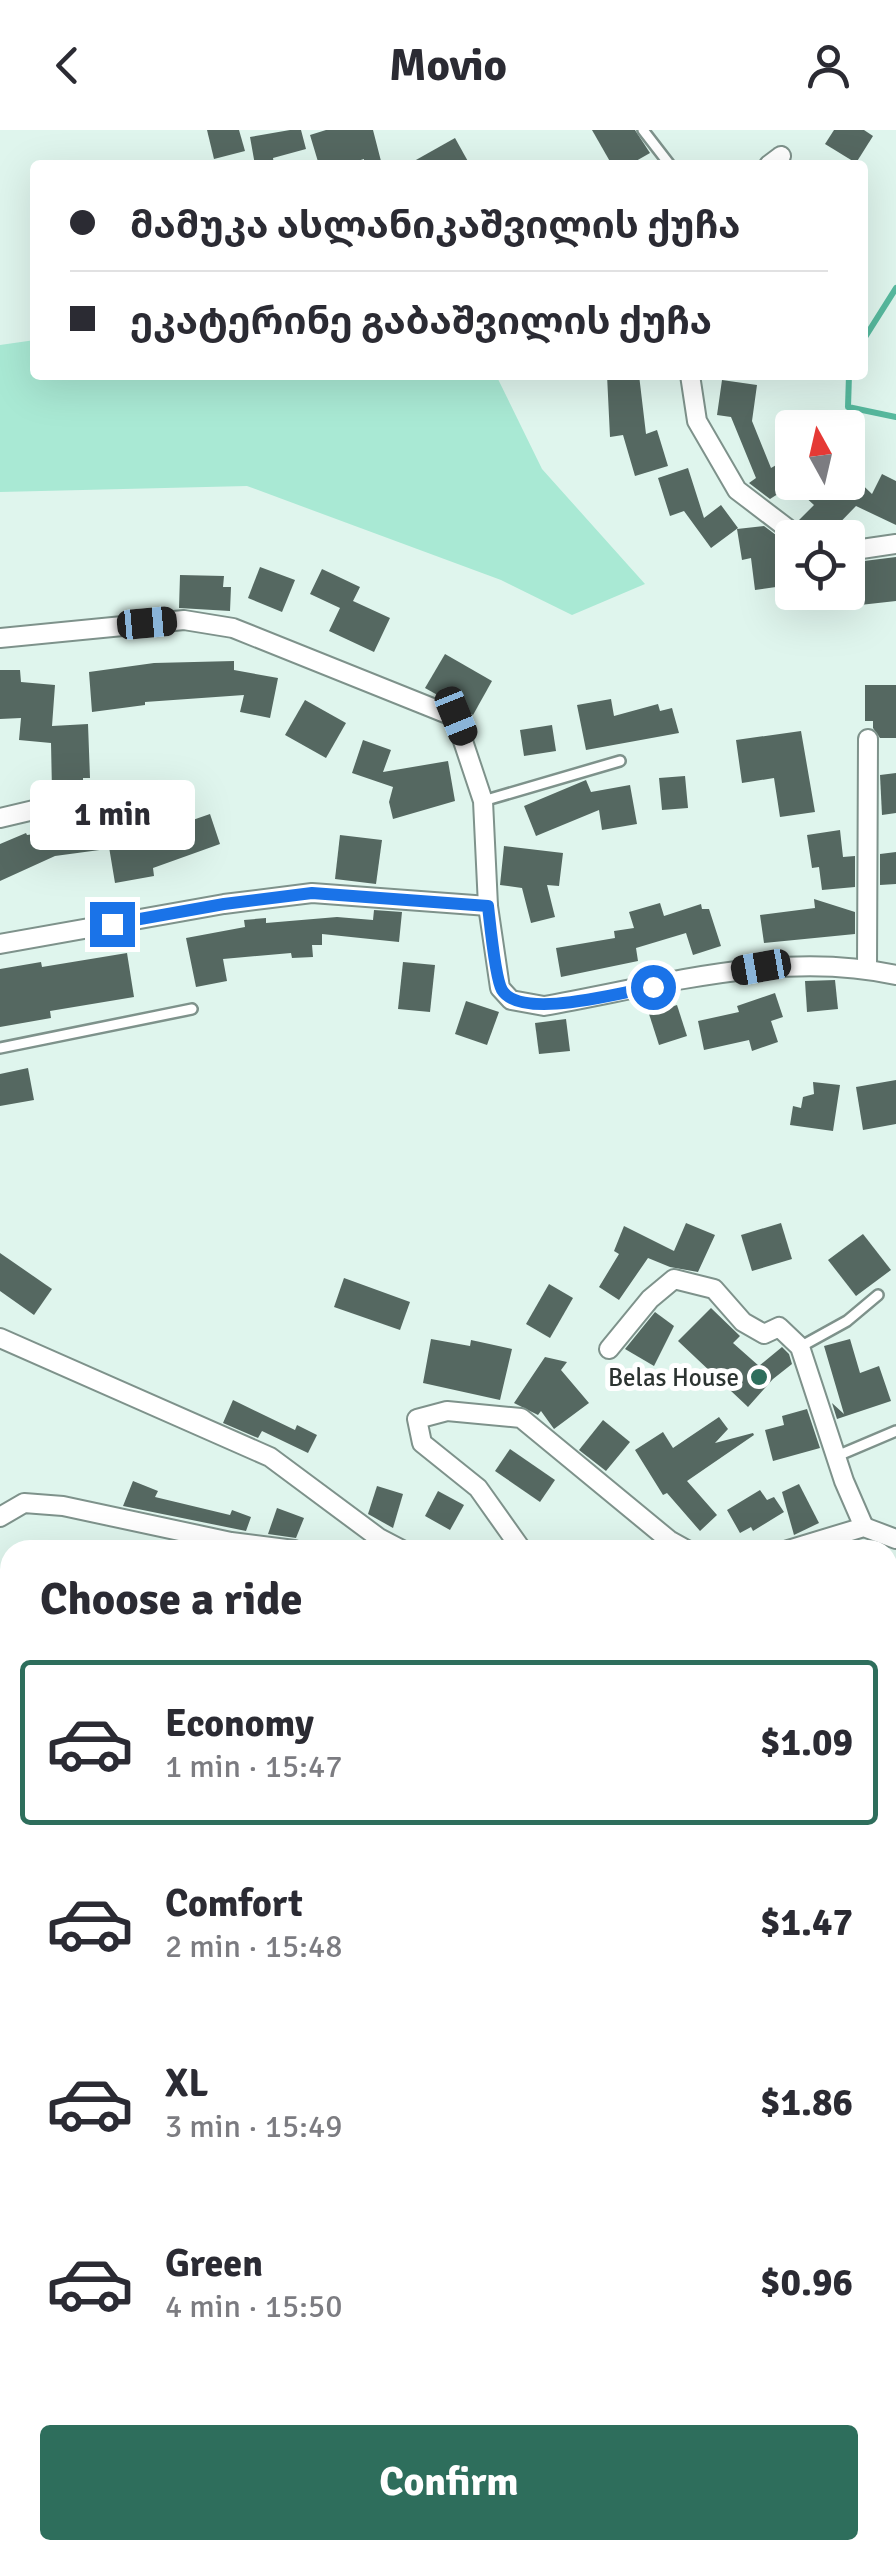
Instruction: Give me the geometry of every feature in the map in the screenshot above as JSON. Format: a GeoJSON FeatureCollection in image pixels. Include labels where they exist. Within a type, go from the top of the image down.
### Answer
{"type":"FeatureCollection","features":[{"type":"Feature","properties":{"kind":"street"},"geometry":{"type":"LineString","coordinates":[[691,380],[698,421],[738,490],[777,520]]}},
{"type":"Feature","properties":{"kind":"street"},"geometry":{"type":"LineString","coordinates":[[865,549],[896,544]]}},
{"type":"Feature","properties":{"kind":"street"},"geometry":{"type":"LineString","coordinates":[[0,638],[184,620],[233,628],[456,716],[483,802],[488,906],[500,988],[511,1000],[544,1006],[761,967],[867,968],[896,975]]}},
{"type":"Feature","properties":{"kind":"street"},"geometry":{"type":"LineString","coordinates":[[867,968],[868,739]]}},
{"type":"Feature","properties":{"kind":"street"},"geometry":{"type":"LineString","coordinates":[[0,818],[55,805],[149,800]]}},
{"type":"Feature","properties":{"kind":"street"},"geometry":{"type":"LineString","coordinates":[[0,944],[224,904],[312,893],[488,906]]}},
{"type":"Feature","properties":{"kind":"street"},"geometry":{"type":"LineString","coordinates":[[609,1348],[650,1299],[674,1280],[714,1289],[743,1322],[764,1334],[779,1328],[800,1347],[864,1527]]}},
{"type":"Feature","properties":{"kind":"street"},"geometry":{"type":"LineString","coordinates":[[0,1338],[270,1457],[382,1540]]}},
{"type":"Feature","properties":{"kind":"street"},"geometry":{"type":"LineString","coordinates":[[515,1540],[478,1488],[422,1443],[416,1419],[447,1410],[521,1418],[670,1540]]}},
{"type":"Feature","properties":{"kind":"street"},"geometry":{"type":"LineString","coordinates":[[0,1517],[24,1503],[63,1506],[222,1540]]}},
{"type":"Feature","properties":{"kind":"street"},"geometry":{"type":"LineString","coordinates":[[821,1540],[864,1527],[896,1539]]}},
{"type":"Feature","properties":{"kind":"lane"},"geometry":{"type":"LineString","coordinates":[[643,130],[666,160]]}},
{"type":"Feature","properties":{"kind":"lane"},"geometry":{"type":"LineString","coordinates":[[483,802],[620,760]]}},
{"type":"Feature","properties":{"kind":"lane"},"geometry":{"type":"LineString","coordinates":[[0,1048],[192,1009]]}},
{"type":"Feature","properties":{"kind":"lane"},"geometry":{"type":"LineString","coordinates":[[800,1347],[847,1321],[878,1295]]}},
{"type":"Feature","properties":{"kind":"lane"},"geometry":{"type":"LineString","coordinates":[[837,1456],[896,1430]]}},
{"type":"Feature","properties":{"kind":"shaded area"},"geometry":{"type":"Polygon","coordinates":[[[30,341],[30,380],[498,380],[542,469],[645,584],[572,615],[501,580],[247,486],[0,492],[0,345],[30,341]]]}},
{"type":"Feature","properties":{"kind":"building"},"geometry":{"type":"Polygon","coordinates":[[[207,130],[239,130],[245,151],[214,159],[207,130]]]}},
{"type":"Feature","properties":{"kind":"building"},"geometry":{"type":"Polygon","coordinates":[[[301,130],[306,149],[273,160],[254,160],[250,137],[301,130]]]}},
{"type":"Feature","properties":{"kind":"building"},"geometry":{"type":"Polygon","coordinates":[[[326,130],[373,130],[381,160],[318,160],[310,135],[326,130]]]}},
{"type":"Feature","properties":{"kind":"building"},"geometry":{"type":"Polygon","coordinates":[[[592,130],[635,130],[650,153],[638,160],[609,160],[592,130]]]}},
{"type":"Feature","properties":{"kind":"building"},"geometry":{"type":"Polygon","coordinates":[[[834,130],[864,130],[873,136],[858,160],[825,144],[834,130]]]}},
{"type":"Feature","properties":{"kind":"building"},"geometry":{"type":"Polygon","coordinates":[[[455,138],[467,160],[416,160],[455,138]]]}},
{"type":"Feature","properties":{"kind":"building"},"geometry":{"type":"Polygon","coordinates":[[[607,380],[640,380],[646,434],[657,430],[668,466],[635,476],[623,435],[610,437],[607,380]]]}},
{"type":"Feature","properties":{"kind":"building"},"geometry":{"type":"Polygon","coordinates":[[[722,380],[757,385],[752,421],[771,468],[775,466],[775,496],[770,499],[749,483],[756,478],[731,417],[717,415],[722,380]]]}},
{"type":"Feature","properties":{"kind":"building"},"geometry":{"type":"Polygon","coordinates":[[[688,468],[704,518],[721,505],[738,528],[711,548],[684,511],[670,516],[658,478],[688,468]]]}},
{"type":"Feature","properties":{"kind":"building"},"geometry":{"type":"Polygon","coordinates":[[[882,474],[896,481],[896,525],[856,506],[842,520],[799,520],[814,505],[808,500],[865,500],[865,487],[872,494],[882,474]]]}},
{"type":"Feature","properties":{"kind":"building"},"geometry":{"type":"Polygon","coordinates":[[[764,526],[775,534],[775,587],[755,590],[751,558],[742,560],[737,529],[764,526]]]}},
{"type":"Feature","properties":{"kind":"building"},"geometry":{"type":"Polygon","coordinates":[[[896,557],[896,601],[865,604],[865,561],[896,557]]]}},
{"type":"Feature","properties":{"kind":"building"},"geometry":{"type":"Polygon","coordinates":[[[260,567],[295,580],[282,612],[248,598],[260,567]]]}},
{"type":"Feature","properties":{"kind":"building"},"geometry":{"type":"Polygon","coordinates":[[[322,569],[360,587],[353,601],[390,618],[374,652],[329,631],[340,608],[310,594],[322,569]]]}},
{"type":"Feature","properties":{"kind":"building"},"geometry":{"type":"Polygon","coordinates":[[[180,575],[224,576],[223,587],[231,587],[230,611],[179,608],[180,575]]]}},
{"type":"Feature","properties":{"kind":"building"},"geometry":{"type":"Polygon","coordinates":[[[445,654],[492,681],[473,715],[425,688],[445,654]]]}},
{"type":"Feature","properties":{"kind":"building"},"geometry":{"type":"Polygon","coordinates":[[[234,661],[234,670],[278,678],[270,718],[240,712],[244,695],[145,702],[92,712],[89,672],[154,663],[234,661]]]}},
{"type":"Feature","properties":{"kind":"building"},"geometry":{"type":"Polygon","coordinates":[[[0,670],[20,670],[21,682],[55,685],[52,726],[88,724],[90,778],[83,778],[83,791],[52,791],[51,743],[19,740],[21,718],[0,719],[0,670]]]}},
{"type":"Feature","properties":{"kind":"building"},"geometry":{"type":"Polygon","coordinates":[[[865,685],[896,685],[896,738],[880,738],[873,721],[865,721],[865,685]]]}},
{"type":"Feature","properties":{"kind":"building"},"geometry":{"type":"Polygon","coordinates":[[[611,699],[614,716],[658,704],[660,711],[672,708],[679,733],[586,750],[577,705],[611,699]]]}},
{"type":"Feature","properties":{"kind":"building"},"geometry":{"type":"Polygon","coordinates":[[[305,700],[346,723],[326,758],[285,735],[305,700]]]}},
{"type":"Feature","properties":{"kind":"building"},"geometry":{"type":"Polygon","coordinates":[[[552,725],[556,751],[524,756],[520,730],[552,725]]]}},
{"type":"Feature","properties":{"kind":"building"},"geometry":{"type":"Polygon","coordinates":[[[801,731],[815,812],[780,817],[774,778],[742,783],[736,740],[801,731]]]}},
{"type":"Feature","properties":{"kind":"building"},"geometry":{"type":"Polygon","coordinates":[[[363,740],[391,750],[383,772],[448,761],[455,801],[393,819],[389,802],[393,787],[352,773],[363,740]]]}},
{"type":"Feature","properties":{"kind":"building"},"geometry":{"type":"Polygon","coordinates":[[[896,773],[896,813],[882,815],[880,775],[896,773]]]}},
{"type":"Feature","properties":{"kind":"building"},"geometry":{"type":"Polygon","coordinates":[[[685,776],[688,808],[662,810],[659,778],[685,776]]]}},
{"type":"Feature","properties":{"kind":"building"},"geometry":{"type":"Polygon","coordinates":[[[586,780],[591,792],[630,785],[637,824],[602,830],[599,810],[536,836],[524,806],[586,780]]]}},
{"type":"Feature","properties":{"kind":"building"},"geometry":{"type":"Polygon","coordinates":[[[210,814],[220,844],[153,868],[154,876],[115,883],[108,841],[158,832],[210,814]]]}},
{"type":"Feature","properties":{"kind":"building"},"geometry":{"type":"Polygon","coordinates":[[[104,825],[107,849],[55,856],[0,881],[0,844],[26,833],[104,825]]]}},
{"type":"Feature","properties":{"kind":"building"},"geometry":{"type":"Polygon","coordinates":[[[840,830],[843,857],[855,856],[855,887],[822,890],[819,867],[812,868],[807,835],[840,830]]]}},
{"type":"Feature","properties":{"kind":"building"},"geometry":{"type":"Polygon","coordinates":[[[340,835],[382,840],[376,884],[335,879],[340,835]]]}},
{"type":"Feature","properties":{"kind":"building"},"geometry":{"type":"Polygon","coordinates":[[[504,846],[563,853],[559,886],[547,885],[555,917],[531,923],[522,888],[500,885],[504,846]]]}},
{"type":"Feature","properties":{"kind":"building"},"geometry":{"type":"Polygon","coordinates":[[[896,852],[896,884],[880,885],[880,854],[896,852]]]}},
{"type":"Feature","properties":{"kind":"building"},"geometry":{"type":"Polygon","coordinates":[[[814,899],[855,912],[855,934],[764,943],[760,915],[815,908],[814,899]]]}},
{"type":"Feature","properties":{"kind":"building"},"geometry":{"type":"Polygon","coordinates":[[[660,903],[664,916],[701,904],[702,909],[709,909],[721,946],[693,955],[686,933],[636,948],[638,961],[561,977],[556,948],[615,938],[614,931],[634,928],[629,912],[660,903]]]}},
{"type":"Feature","properties":{"kind":"building"},"geometry":{"type":"Polygon","coordinates":[[[374,910],[402,912],[399,942],[322,934],[322,945],[312,945],[313,957],[292,958],[291,953],[223,959],[227,981],[196,987],[186,938],[245,927],[244,920],[373,920],[374,910]]]}},
{"type":"Feature","properties":{"kind":"building"},"geometry":{"type":"Polygon","coordinates":[[[127,953],[134,997],[50,1011],[51,1018],[0,1027],[0,969],[41,962],[42,967],[127,953]]]}},
{"type":"Feature","properties":{"kind":"building"},"geometry":{"type":"Polygon","coordinates":[[[403,962],[435,965],[430,1012],[398,1009],[403,962]]]}},
{"type":"Feature","properties":{"kind":"building"},"geometry":{"type":"Polygon","coordinates":[[[835,980],[838,1009],[807,1012],[805,981],[835,980]]]}},
{"type":"Feature","properties":{"kind":"building"},"geometry":{"type":"Polygon","coordinates":[[[775,993],[783,1017],[771,1021],[778,1042],[752,1051],[749,1040],[704,1050],[698,1021],[739,1012],[737,1006],[775,993]]]}},
{"type":"Feature","properties":{"kind":"building"},"geometry":{"type":"Polygon","coordinates":[[[466,1001],[499,1012],[487,1045],[455,1034],[466,1001]]]}},
{"type":"Feature","properties":{"kind":"building"},"geometry":{"type":"Polygon","coordinates":[[[677,1005],[687,1036],[659,1045],[649,1014],[677,1005]]]}},
{"type":"Feature","properties":{"kind":"building"},"geometry":{"type":"Polygon","coordinates":[[[566,1019],[570,1051],[539,1054],[535,1023],[566,1019]]]}},
{"type":"Feature","properties":{"kind":"building"},"geometry":{"type":"Polygon","coordinates":[[[28,1068],[34,1100],[0,1106],[0,1074],[28,1068]]]}},
{"type":"Feature","properties":{"kind":"building"},"geometry":{"type":"Polygon","coordinates":[[[896,1080],[896,1124],[863,1130],[856,1087],[896,1080]]]}},
{"type":"Feature","properties":{"kind":"building"},"geometry":{"type":"Polygon","coordinates":[[[813,1082],[840,1085],[833,1131],[790,1125],[793,1106],[801,1108],[803,1097],[814,1094],[813,1082]]]}},
{"type":"Feature","properties":{"kind":"building"},"geometry":{"type":"Polygon","coordinates":[[[686,1223],[715,1235],[698,1272],[648,1258],[619,1300],[599,1287],[619,1254],[614,1251],[624,1226],[674,1251],[686,1223]]]}},
{"type":"Feature","properties":{"kind":"building"},"geometry":{"type":"Polygon","coordinates":[[[781,1223],[792,1259],[752,1271],[741,1235],[781,1223]]]}},
{"type":"Feature","properties":{"kind":"building"},"geometry":{"type":"Polygon","coordinates":[[[863,1234],[891,1270],[856,1296],[828,1260],[863,1234]]]}},
{"type":"Feature","properties":{"kind":"building"},"geometry":{"type":"Polygon","coordinates":[[[0,1253],[52,1289],[34,1315],[0,1291],[0,1253]]]}},
{"type":"Feature","properties":{"kind":"building"},"geometry":{"type":"Polygon","coordinates":[[[344,1278],[410,1302],[400,1330],[334,1307],[344,1278]]]}},
{"type":"Feature","properties":{"kind":"building"},"geometry":{"type":"Polygon","coordinates":[[[549,1284],[573,1298],[550,1338],[526,1324],[549,1284]]]}},
{"type":"Feature","properties":{"kind":"building"},"geometry":{"type":"Polygon","coordinates":[[[711,1308],[740,1336],[733,1343],[759,1366],[782,1347],[789,1354],[792,1364],[748,1407],[678,1341],[711,1308]]]}},
{"type":"Feature","properties":{"kind":"building"},"geometry":{"type":"Polygon","coordinates":[[[655,1312],[674,1326],[654,1366],[625,1349],[655,1312]]]}},
{"type":"Feature","properties":{"kind":"building"},"geometry":{"type":"Polygon","coordinates":[[[431,1339],[470,1346],[471,1340],[512,1349],[500,1400],[423,1383],[431,1339]]]}},
{"type":"Feature","properties":{"kind":"building"},"geometry":{"type":"Polygon","coordinates":[[[850,1339],[860,1373],[879,1366],[891,1401],[837,1419],[832,1403],[844,1414],[824,1346],[850,1339]]]}},
{"type":"Feature","properties":{"kind":"building"},"geometry":{"type":"Polygon","coordinates":[[[545,1357],[567,1362],[561,1370],[589,1403],[554,1429],[541,1411],[538,1415],[514,1403],[545,1357]]]}},
{"type":"Feature","properties":{"kind":"building"},"geometry":{"type":"Polygon","coordinates":[[[233,1400],[295,1430],[297,1425],[317,1435],[308,1453],[262,1431],[258,1438],[223,1423],[233,1400]]]}},
{"type":"Feature","properties":{"kind":"building"},"geometry":{"type":"Polygon","coordinates":[[[807,1409],[820,1448],[773,1461],[765,1430],[784,1425],[782,1416],[807,1409]]]}},
{"type":"Feature","properties":{"kind":"building"},"geometry":{"type":"Polygon","coordinates":[[[719,1417],[728,1429],[715,1443],[754,1435],[687,1481],[717,1515],[700,1531],[667,1493],[663,1495],[635,1450],[663,1432],[673,1448],[719,1417]]]}},
{"type":"Feature","properties":{"kind":"building"},"geometry":{"type":"Polygon","coordinates":[[[603,1420],[630,1442],[606,1471],[579,1450],[603,1420]]]}},
{"type":"Feature","properties":{"kind":"building"},"geometry":{"type":"Polygon","coordinates":[[[510,1449],[555,1480],[540,1502],[495,1471],[510,1449]]]}},
{"type":"Feature","properties":{"kind":"building"},"geometry":{"type":"Polygon","coordinates":[[[133,1481],[158,1491],[155,1497],[251,1517],[246,1531],[123,1506],[133,1481]]]}},
{"type":"Feature","properties":{"kind":"building"},"geometry":{"type":"Polygon","coordinates":[[[799,1484],[819,1523],[794,1535],[782,1492],[799,1484]]]}},
{"type":"Feature","properties":{"kind":"building"},"geometry":{"type":"Polygon","coordinates":[[[377,1486],[403,1494],[393,1528],[368,1514],[377,1486]]]}},
{"type":"Feature","properties":{"kind":"building"},"geometry":{"type":"Polygon","coordinates":[[[760,1490],[767,1500],[774,1497],[784,1512],[753,1531],[751,1527],[740,1533],[727,1510],[760,1490]]]}},
{"type":"Feature","properties":{"kind":"building"},"geometry":{"type":"Polygon","coordinates":[[[438,1491],[464,1505],[450,1530],[425,1516],[438,1491]]]}},
{"type":"Feature","properties":{"kind":"building"},"geometry":{"type":"Polygon","coordinates":[[[277,1508],[304,1518],[296,1538],[268,1534],[277,1508]]]}},
{"type":"Feature","properties":{"kind":"waterway"},"geometry":{"type":"LineString","coordinates":[[868,332],[896,288]]}},
{"type":"Feature","properties":{"kind":"waterway"},"geometry":{"type":"LineString","coordinates":[[849,380],[848,407],[896,417]]}},
{"type":"Feature","properties":{"kind":"place","name":"Belas House"},"geometry":{"type":"Point","coordinates":[759,1377]}},
{"type":"Feature","properties":{"kind":"route"},"geometry":{"type":"LineString","coordinates":[[112,924],[312,893],[488,906],[500,988],[511,1000],[544,1006],[653,987]]}}]}
